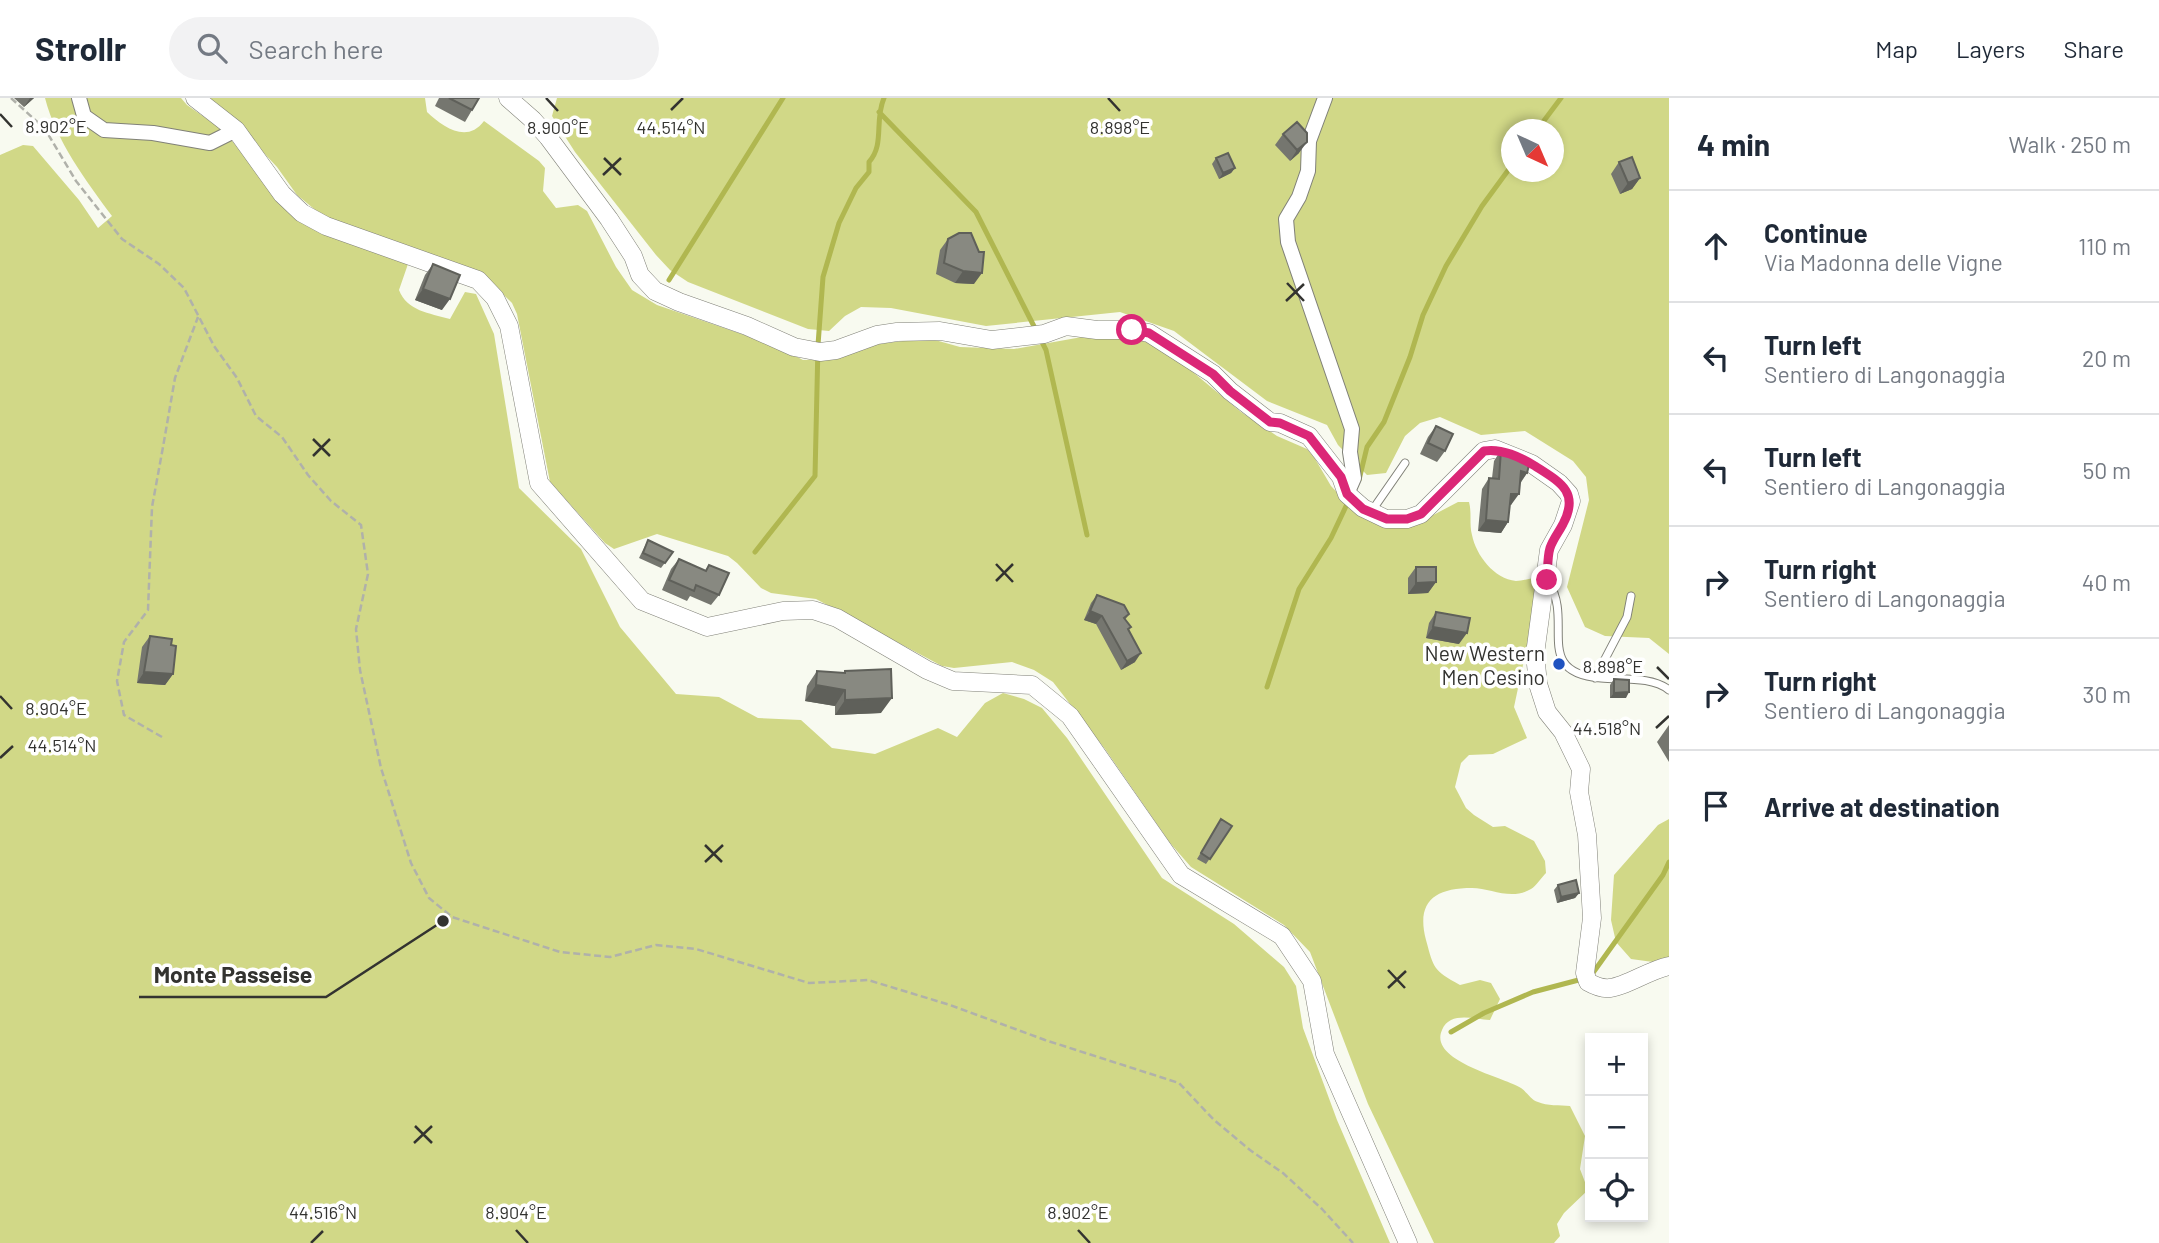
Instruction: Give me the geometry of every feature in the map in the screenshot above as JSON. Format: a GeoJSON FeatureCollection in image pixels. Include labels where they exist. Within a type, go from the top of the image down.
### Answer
{"type":"FeatureCollection","features":[{"type":"Feature","properties":{"kind":"street"},"geometry":{"type":"LineString","coordinates":[[79,98],[83,116],[104,130],[153,133],[210,143],[236,130]]}},
{"type":"Feature","properties":{"kind":"street"},"geometry":{"type":"LineString","coordinates":[[195,98],[236,130],[282,194],[302,213],[326,226],[478,280],[495,298],[509,326],[539,484],[642,601],[707,627],[783,611],[813,610],[837,618],[927,670],[953,681],[1032,685],[1070,716],[1181,875],[1282,936],[1312,981],[1325,1054],[1408,1243]]}},
{"type":"Feature","properties":{"kind":"street"},"geometry":{"type":"LineString","coordinates":[[508,98],[548,137],[609,219],[633,256],[640,275],[655,292],[758,330],[794,347],[820,352],[836,350],[877,335],[898,332],[940,331],[992,340],[1044,334],[1066,326],[1149,333],[1213,374],[1270,422],[1280,423],[1309,436],[1341,477],[1347,494],[1363,509],[1387,519],[1407,519],[1421,514],[1484,451],[1495,449],[1511,454],[1532,464],[1559,483],[1569,494],[1571,501],[1549,550],[1535,654],[1538,684],[1547,712],[1563,732],[1581,769],[1579,792],[1587,835],[1592,918],[1585,973],[1588,982],[1612,988],[1647,972],[1669,966]]}},
{"type":"Feature","properties":{"kind":"street"},"geometry":{"type":"LineString","coordinates":[[1325,98],[1309,141],[1308,171],[1299,197],[1286,219],[1286,225],[1288,242],[1352,429],[1350,452],[1354,478],[1347,494]]}},
{"type":"Feature","properties":{"kind":"lane"},"geometry":{"type":"LineString","coordinates":[[1371,512],[1405,463]]}},
{"type":"Feature","properties":{"kind":"lane"},"geometry":{"type":"LineString","coordinates":[[1547,580],[1556,594],[1559,656],[1568,669],[1582,677],[1656,683],[1669,690]]}},
{"type":"Feature","properties":{"kind":"lane"},"geometry":{"type":"LineString","coordinates":[[1595,678],[1627,617],[1632,596]]}},
{"type":"Feature","properties":{"kind":"path"},"geometry":{"type":"LineString","coordinates":[[11,98],[46,129],[76,181],[122,239],[159,264],[184,288],[214,346],[237,378],[256,416],[282,437],[308,475],[331,501],[361,525],[368,575],[356,629],[360,670],[381,768],[411,863],[429,898],[452,917],[560,952],[610,957],[656,946],[696,949],[808,983],[868,979],[1179,1083],[1214,1120],[1283,1174],[1322,1209],[1353,1243]]}},
{"type":"Feature","properties":{"kind":"path"},"geometry":{"type":"LineString","coordinates":[[162,737],[124,715],[117,681],[124,642],[148,610],[152,507],[156,483],[175,377],[198,317]]}},
{"type":"Feature","properties":{"kind":"green space"},"geometry":{"type":"Polygon","coordinates":[[[45,98],[181,98],[233,142],[266,185],[408,264],[399,290],[413,307],[450,319],[465,292],[476,294],[494,334],[519,488],[581,549],[620,627],[676,694],[719,697],[758,718],[801,720],[832,748],[875,754],[938,728],[957,737],[985,703],[1003,693],[1042,708],[1067,738],[1162,878],[1234,924],[1284,967],[1296,986],[1303,1028],[1337,1120],[1390,1243],[0,1243],[0,155],[23,145],[33,146],[79,200],[98,228],[112,216],[64,145],[45,98]]]}},
{"type":"Feature","properties":{"kind":"green space"},"geometry":{"type":"Polygon","coordinates":[[[206,98],[425,98],[427,112],[448,128],[470,131],[484,121],[539,161],[545,168],[543,191],[556,208],[578,205],[587,211],[616,267],[632,290],[657,305],[776,346],[803,360],[837,359],[878,344],[928,338],[960,347],[1014,349],[1082,337],[1130,336],[1155,345],[1188,368],[1241,412],[1277,436],[1307,449],[1331,486],[1353,509],[1418,523],[1458,502],[1469,502],[1474,543],[1487,565],[1508,579],[1519,581],[1538,577],[1539,590],[1514,707],[1527,738],[1493,754],[1469,755],[1461,763],[1455,787],[1466,808],[1474,815],[1493,827],[1505,826],[1534,841],[1545,861],[1546,873],[1531,889],[1516,894],[1472,888],[1438,894],[1426,907],[1424,927],[1431,957],[1439,972],[1460,985],[1480,980],[1491,983],[1500,999],[1490,1020],[1450,1020],[1442,1030],[1441,1041],[1446,1051],[1470,1066],[1521,1088],[1536,1101],[1570,1106],[1585,1136],[1580,1169],[1585,1182],[1585,1193],[1564,1213],[1557,1224],[1560,1236],[1554,1243],[1434,1243],[1368,1104],[1310,952],[1284,925],[1191,867],[1170,843],[1105,749],[1053,682],[1034,670],[1012,662],[954,668],[942,666],[816,599],[771,593],[761,588],[728,556],[657,534],[614,549],[605,543],[550,482],[517,314],[512,303],[479,271],[324,217],[297,195],[277,167],[206,98]]]}},
{"type":"Feature","properties":{"kind":"green space"},"geometry":{"type":"Polygon","coordinates":[[[557,98],[1669,98],[1669,654],[1649,638],[1605,636],[1585,627],[1567,587],[1589,500],[1586,477],[1573,461],[1525,431],[1481,435],[1440,417],[1420,423],[1405,436],[1386,473],[1367,475],[1338,445],[1327,425],[1267,401],[1174,331],[1120,312],[986,326],[891,308],[861,307],[845,316],[829,331],[808,329],[688,282],[670,270],[575,152],[552,116],[557,98]]]}},
{"type":"Feature","properties":{"kind":"green space"},"geometry":{"type":"Polygon","coordinates":[[[1669,819],[1669,961],[1631,959],[1616,942],[1611,920],[1614,875],[1658,825],[1669,819]]]}},
{"type":"Feature","properties":{"kind":"building"},"geometry":{"type":"Polygon","coordinates":[[[449,98],[479,98],[472,110],[449,98]]]}},
{"type":"Feature","properties":{"kind":"building"},"geometry":{"type":"Polygon","coordinates":[[[1297,122],[1307,133],[1307,142],[1297,150],[1283,134],[1297,122]]]}},
{"type":"Feature","properties":{"kind":"building"},"geometry":{"type":"Polygon","coordinates":[[[1228,153],[1235,168],[1223,173],[1216,158],[1228,153]]]}},
{"type":"Feature","properties":{"kind":"building"},"geometry":{"type":"Polygon","coordinates":[[[1632,157],[1640,178],[1628,183],[1619,162],[1632,157]]]}},
{"type":"Feature","properties":{"kind":"building"},"geometry":{"type":"Polygon","coordinates":[[[959,233],[971,233],[979,252],[984,252],[982,273],[963,271],[944,263],[948,239],[959,233]]]}},
{"type":"Feature","properties":{"kind":"building"},"geometry":{"type":"Polygon","coordinates":[[[433,264],[460,275],[450,299],[423,289],[433,264]]]}},
{"type":"Feature","properties":{"kind":"building"},"geometry":{"type":"Polygon","coordinates":[[[1436,426],[1453,434],[1445,451],[1428,443],[1436,426]]]}},
{"type":"Feature","properties":{"kind":"building"},"geometry":{"type":"Polygon","coordinates":[[[1501,450],[1530,461],[1527,473],[1521,471],[1519,494],[1511,494],[1508,522],[1486,520],[1489,478],[1499,479],[1501,450]]]}},
{"type":"Feature","properties":{"kind":"building"},"geometry":{"type":"Polygon","coordinates":[[[648,540],[673,552],[665,563],[643,553],[648,540]]]}},
{"type":"Feature","properties":{"kind":"building"},"geometry":{"type":"Polygon","coordinates":[[[679,559],[706,571],[709,565],[729,573],[719,595],[696,585],[694,591],[669,580],[679,559]]]}},
{"type":"Feature","properties":{"kind":"building"},"geometry":{"type":"Polygon","coordinates":[[[1416,567],[1436,567],[1436,582],[1416,583],[1416,567]]]}},
{"type":"Feature","properties":{"kind":"building"},"geometry":{"type":"Polygon","coordinates":[[[1097,595],[1124,605],[1129,614],[1124,618],[1131,627],[1128,629],[1141,653],[1127,661],[1102,616],[1090,611],[1097,595]]]}},
{"type":"Feature","properties":{"kind":"building"},"geometry":{"type":"Polygon","coordinates":[[[1436,612],[1470,618],[1467,633],[1433,627],[1436,612]]]}},
{"type":"Feature","properties":{"kind":"building"},"geometry":{"type":"Polygon","coordinates":[[[150,636],[172,639],[171,645],[176,646],[173,674],[144,672],[150,636]]]}},
{"type":"Feature","properties":{"kind":"building"},"geometry":{"type":"Polygon","coordinates":[[[891,669],[892,698],[845,700],[845,690],[816,685],[817,671],[845,673],[891,669]]]}},
{"type":"Feature","properties":{"kind":"building"},"geometry":{"type":"Polygon","coordinates":[[[1614,679],[1629,680],[1629,692],[1614,693],[1614,679]]]}},
{"type":"Feature","properties":{"kind":"building"},"geometry":{"type":"Polygon","coordinates":[[[1221,819],[1232,826],[1210,859],[1201,853],[1221,819]]]}},
{"type":"Feature","properties":{"kind":"building"},"geometry":{"type":"Polygon","coordinates":[[[1576,880],[1579,893],[1561,897],[1558,885],[1576,880]]]}},
{"type":"Feature","properties":{"kind":"waterway"},"geometry":{"type":"LineString","coordinates":[[669,280],[783,98]]}},
{"type":"Feature","properties":{"kind":"waterway"},"geometry":{"type":"LineString","coordinates":[[755,552],[815,476],[818,345],[823,277],[839,223],[856,188],[869,172],[869,162],[877,148],[884,98]]}},
{"type":"Feature","properties":{"kind":"waterway"},"geometry":{"type":"LineString","coordinates":[[1545,119],[1561,98]]}},
{"type":"Feature","properties":{"kind":"waterway"},"geometry":{"type":"LineString","coordinates":[[879,112],[976,212],[1046,350],[1087,535]]}},
{"type":"Feature","properties":{"kind":"waterway"},"geometry":{"type":"LineString","coordinates":[[1359,480],[1367,447],[1384,422],[1410,357],[1423,315],[1446,266],[1501,180]]}},
{"type":"Feature","properties":{"kind":"waterway"},"geometry":{"type":"LineString","coordinates":[[1267,687],[1299,589],[1331,538],[1348,502]]}},
{"type":"Feature","properties":{"kind":"waterway"},"geometry":{"type":"LineString","coordinates":[[1451,1032],[1484,1013],[1533,992],[1590,977],[1663,875],[1669,862]]}},
{"type":"Feature","properties":{"kind":"place","name":"New Western Men Cesino"},"geometry":{"type":"Point","coordinates":[1559,664]}},
{"type":"Feature","properties":{"kind":"place","name":"Monte Passeise"},"geometry":{"type":"Point","coordinates":[443,921]}},
{"type":"Feature","properties":{"kind":"route"},"geometry":{"type":"LineString","coordinates":[[1132,330],[1149,333],[1213,374],[1270,422],[1280,423],[1309,436],[1341,477],[1347,494],[1363,509],[1387,519],[1407,519],[1421,514],[1434,504],[1484,451],[1495,449],[1532,464],[1559,483],[1569,494],[1571,501],[1563,525],[1549,550],[1547,580]]}}]}
